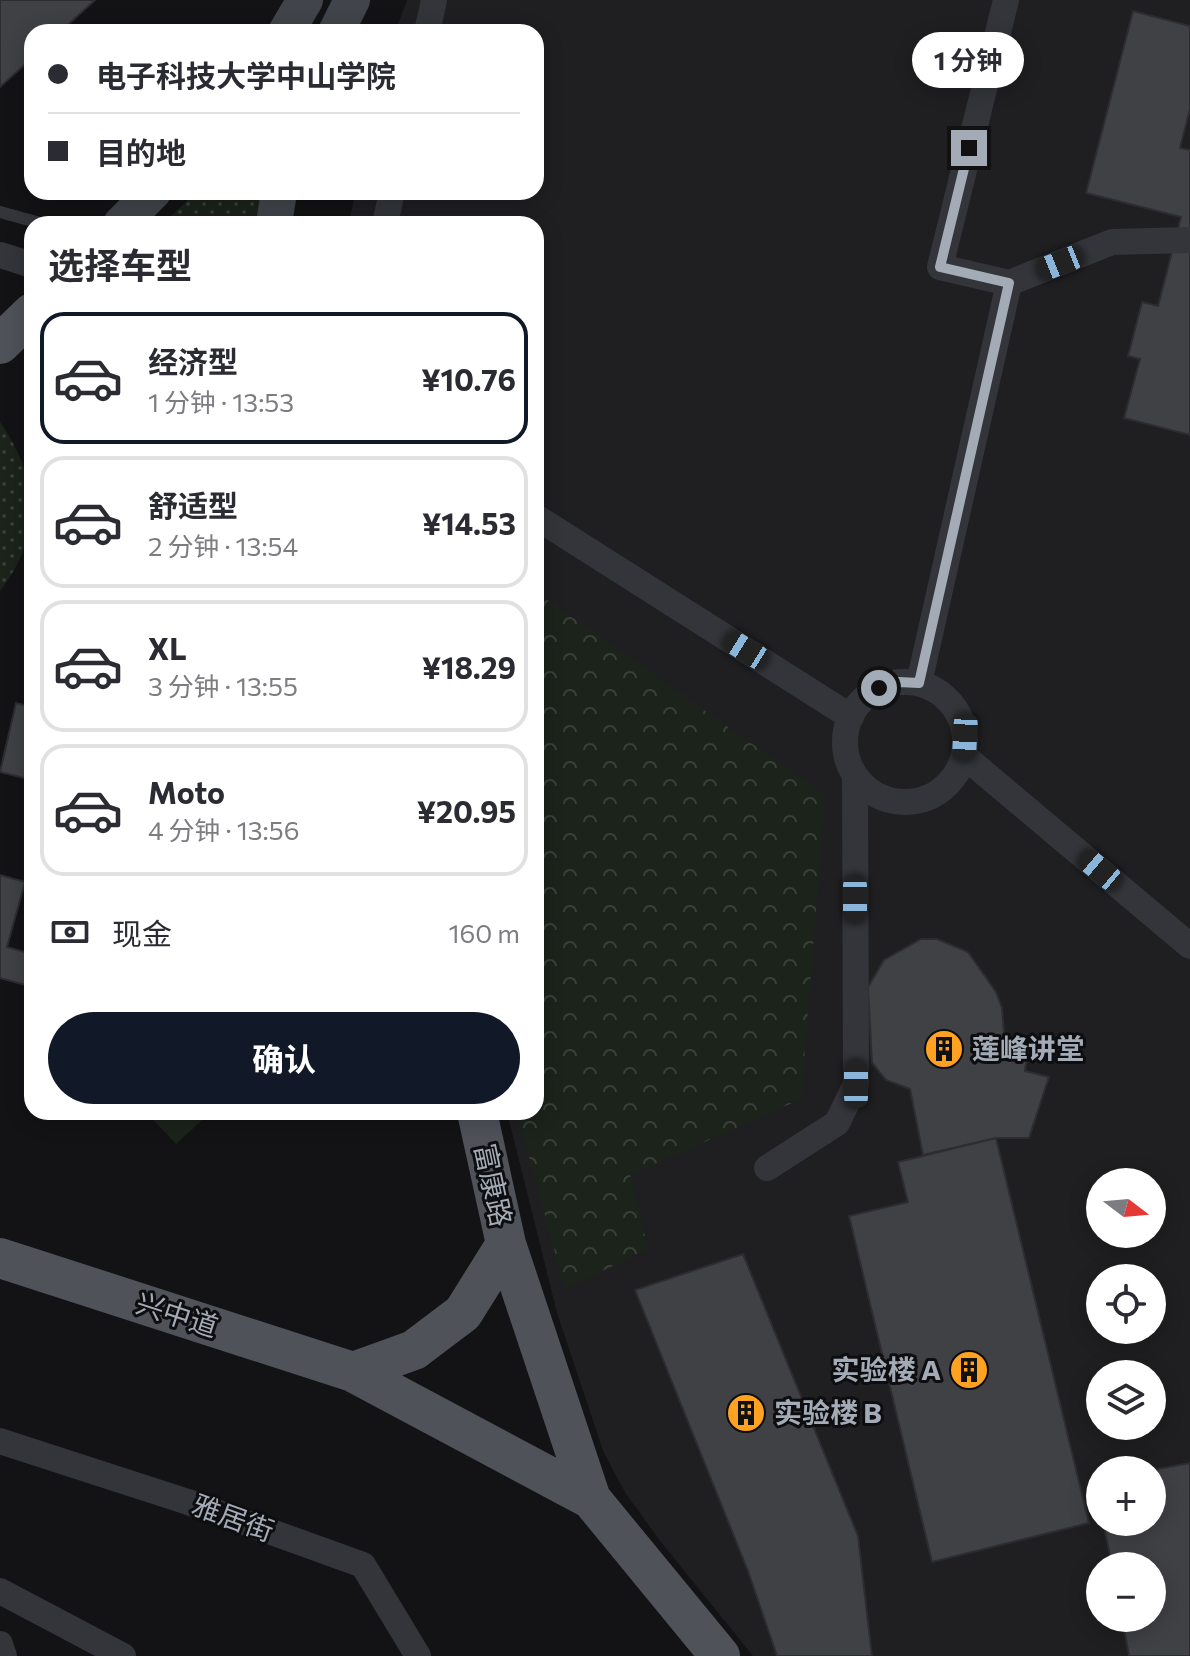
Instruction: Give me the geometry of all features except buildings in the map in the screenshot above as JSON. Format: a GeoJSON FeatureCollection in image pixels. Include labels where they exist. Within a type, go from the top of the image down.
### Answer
{"type":"FeatureCollection","features":[{"type":"Feature","properties":{"kind":"main road"},"geometry":{"type":"LineString","coordinates":[[340,24],[352,0]]}},
{"type":"Feature","properties":{"kind":"main road"},"geometry":{"type":"LineString","coordinates":[[129,216],[145,200]]}},
{"type":"Feature","properties":{"kind":"main road"},"geometry":{"type":"LineString","coordinates":[[0,344],[24,321]]}},
{"type":"Feature","properties":{"kind":"main road","name":"富康路"},"geometry":{"type":"LineString","coordinates":[[353,1372],[414,1350],[463,1313],[506,1244],[479,1120]]}},
{"type":"Feature","properties":{"kind":"main road"},"geometry":{"type":"LineString","coordinates":[[506,1244],[591,1499],[720,1656]]}},
{"type":"Feature","properties":{"kind":"main road","name":"兴中道"},"geometry":{"type":"LineString","coordinates":[[0,1258],[353,1372],[591,1499]]}},
{"type":"Feature","properties":{"kind":"street"},"geometry":{"type":"LineString","coordinates":[[429,24],[434,0]]}},
{"type":"Feature","properties":{"kind":"street"},"geometry":{"type":"LineString","coordinates":[[1006,0],[940,267],[1009,283],[1112,242],[1190,240]]}},
{"type":"Feature","properties":{"kind":"street"},"geometry":{"type":"LineString","coordinates":[[0,255],[24,262]]}},
{"type":"Feature","properties":{"kind":"street"},"geometry":{"type":"LineString","coordinates":[[919,683],[1009,283]]}},
{"type":"Feature","properties":{"kind":"street"},"geometry":{"type":"LineString","coordinates":[[544,522],[851,717]]}},
{"type":"Feature","properties":{"kind":"street"},"geometry":{"type":"LineString","coordinates":[[767,1168],[837,1123],[856,1084],[855,777],[847,758],[845,737],[851,717],[862,700],[879,688],[899,682],[919,683],[937,690],[951,703],[963,728],[964,756],[957,773],[945,788],[929,798],[909,803],[879,796],[855,777]]}},
{"type":"Feature","properties":{"kind":"street"},"geometry":{"type":"LineString","coordinates":[[964,756],[1190,946]]}},
{"type":"Feature","properties":{"kind":"street","name":"雅居街"},"geometry":{"type":"LineString","coordinates":[[0,1441],[188,1502],[363,1565],[418,1656]]}},
{"type":"Feature","properties":{"kind":"street"},"geometry":{"type":"LineString","coordinates":[[0,1591],[123,1656]]}},
{"type":"Feature","properties":{"kind":"street"},"geometry":{"type":"LineString","coordinates":[[0,1644],[4,1656]]}},
{"type":"Feature","properties":{"kind":"lane"},"geometry":{"type":"LineString","coordinates":[[0,212],[24,219]]}},
{"type":"Feature","properties":{"kind":"shaded area"},"geometry":{"type":"Polygon","coordinates":[[[407,0],[1190,0],[1190,1656],[753,1656],[661,1542],[626,1494],[604,1453],[557,1313],[509,1120],[544,1120],[544,216],[350,216],[354,200],[544,200],[544,24],[398,24],[407,0]]]}},
{"type":"Feature","properties":{"kind":"green space"},"geometry":{"type":"Polygon","coordinates":[[[188,200],[267,200],[266,216],[171,216],[188,200]]]}},
{"type":"Feature","properties":{"kind":"green space"},"geometry":{"type":"Polygon","coordinates":[[[0,422],[24,468],[24,549],[0,591],[0,422]]]}},
{"type":"Feature","properties":{"kind":"green space"},"geometry":{"type":"Polygon","coordinates":[[[544,598],[825,795],[801,1099],[630,1175],[648,1249],[565,1289],[519,1120],[544,1120],[544,598]]]}},
{"type":"Feature","properties":{"kind":"green space"},"geometry":{"type":"Polygon","coordinates":[[[154,1120],[202,1120],[176,1144],[154,1120]]]}},
{"type":"Feature","properties":{"kind":"place","name":"莲峰讲堂"},"geometry":{"type":"Point","coordinates":[944,1049]}},
{"type":"Feature","properties":{"kind":"place","name":"实验楼 A"},"geometry":{"type":"Point","coordinates":[969,1370]}},
{"type":"Feature","properties":{"kind":"place","name":"实验楼 B"},"geometry":{"type":"Point","coordinates":[746,1413]}},
{"type":"Feature","properties":{"kind":"route"},"geometry":{"type":"LineString","coordinates":[[879,688],[899,682],[919,683],[1009,283],[940,267],[969,148]]}}]}
